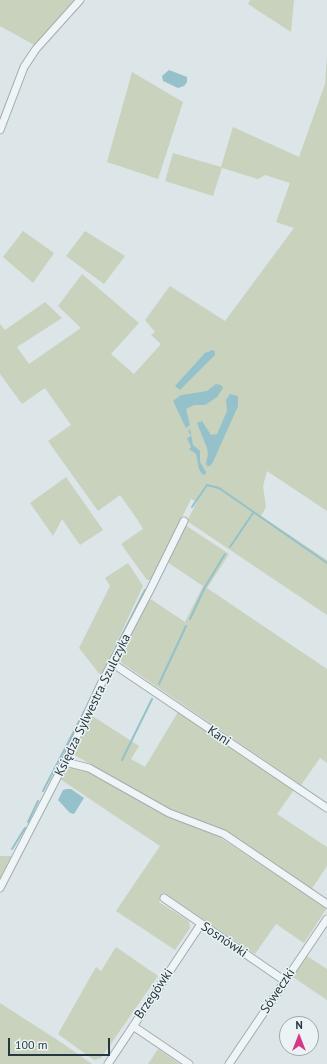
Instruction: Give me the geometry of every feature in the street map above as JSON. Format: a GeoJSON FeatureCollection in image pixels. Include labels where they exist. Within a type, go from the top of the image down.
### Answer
{"type":"FeatureCollection","features":[{"type":"Feature","properties":{"kind":"street"},"geometry":{"type":"LineString","coordinates":[[0,130],[24,67],[36,49],[80,0]]}},
{"type":"Feature","properties":{"kind":"street","name":"Księdza Sylwestra Szulczyka"},"geometry":{"type":"LineString","coordinates":[[0,888],[65,762],[112,663],[184,520]]}},
{"type":"Feature","properties":{"kind":"street","name":"Kani"},"geometry":{"type":"LineString","coordinates":[[112,663],[327,808]]}},
{"type":"Feature","properties":{"kind":"street"},"geometry":{"type":"LineString","coordinates":[[65,762],[89,768],[169,813],[224,834],[327,904]]}},
{"type":"Feature","properties":{"kind":"street","name":"Sosnówki"},"geometry":{"type":"LineString","coordinates":[[164,898],[285,980]]}},
{"type":"Feature","properties":{"kind":"street","name":"Sóweczki"},"geometry":{"type":"LineString","coordinates":[[228,1064],[327,919]]}},
{"type":"Feature","properties":{"kind":"street","name":"Brzegówki"},"geometry":{"type":"LineString","coordinates":[[108,1064],[201,924]]}},
{"type":"Feature","properties":{"kind":"street"},"geometry":{"type":"LineString","coordinates":[[133,1026],[189,1064]]}},
{"type":"Feature","properties":{"kind":"green space"},"geometry":{"type":"Polygon","coordinates":[[[0,0],[74,0],[36,46],[0,26],[0,0]]]}},
{"type":"Feature","properties":{"kind":"green space"},"geometry":{"type":"Polygon","coordinates":[[[250,0],[294,0],[291,32],[248,4],[250,0]]]}},
{"type":"Feature","properties":{"kind":"green space"},"geometry":{"type":"Polygon","coordinates":[[[327,56],[327,511],[267,471],[263,486],[266,507],[261,516],[327,560],[327,615],[187,521],[197,502],[191,499],[151,580],[147,580],[121,544],[143,529],[120,495],[98,511],[48,441],[71,425],[45,388],[22,404],[0,374],[0,324],[5,330],[45,302],[62,318],[17,347],[29,364],[81,328],[58,306],[82,274],[139,323],[111,354],[134,374],[161,344],[151,335],[155,332],[145,320],[170,286],[225,321],[294,228],[276,222],[290,183],[265,175],[258,179],[222,168],[213,196],[165,181],[173,153],[221,167],[233,127],[299,157],[325,84],[327,56]]]}},
{"type":"Feature","properties":{"kind":"green space"},"geometry":{"type":"Polygon","coordinates":[[[132,72],[183,102],[158,179],[107,162],[132,72]]]}},
{"type":"Feature","properties":{"kind":"green space"},"geometry":{"type":"Polygon","coordinates":[[[23,231],[54,253],[33,283],[3,257],[23,231]]]}},
{"type":"Feature","properties":{"kind":"green space"},"geometry":{"type":"Polygon","coordinates":[[[85,231],[125,256],[104,284],[66,256],[85,231]]]}},
{"type":"Feature","properties":{"kind":"green space"},"geometry":{"type":"Polygon","coordinates":[[[66,477],[103,530],[80,545],[62,519],[53,536],[30,503],[66,477]]]}},
{"type":"Feature","properties":{"kind":"green space"},"geometry":{"type":"Polygon","coordinates":[[[185,525],[229,554],[207,588],[327,669],[327,763],[320,758],[301,785],[122,663],[119,657],[147,599],[152,600],[185,622],[203,586],[167,562],[185,525]]]}},
{"type":"Feature","properties":{"kind":"green space"},"geometry":{"type":"Polygon","coordinates":[[[128,563],[143,586],[101,676],[79,648],[110,586],[105,578],[128,563]]]}},
{"type":"Feature","properties":{"kind":"green space"},"geometry":{"type":"Polygon","coordinates":[[[178,712],[294,790],[277,814],[327,847],[327,866],[311,890],[212,825],[183,815],[150,800],[73,754],[91,715],[139,746],[131,759],[145,767],[178,712]]]}},
{"type":"Feature","properties":{"kind":"green space"},"geometry":{"type":"Polygon","coordinates":[[[73,767],[90,772],[111,785],[166,812],[207,829],[327,908],[304,943],[276,924],[255,954],[164,893],[159,902],[189,921],[190,928],[175,950],[116,911],[160,846],[60,779],[66,770],[73,767]]]}},
{"type":"Feature","properties":{"kind":"green space"},"geometry":{"type":"Polygon","coordinates":[[[0,856],[11,856],[13,858],[0,882],[0,856]]]}},
{"type":"Feature","properties":{"kind":"green space"},"geometry":{"type":"Polygon","coordinates":[[[116,947],[158,976],[101,1058],[94,1060],[58,1034],[96,967],[101,971],[116,947]]]}},
{"type":"Feature","properties":{"kind":"green space"},"geometry":{"type":"Polygon","coordinates":[[[307,956],[327,969],[327,1000],[293,977],[307,956]]]}},
{"type":"Feature","properties":{"kind":"green space"},"geometry":{"type":"Polygon","coordinates":[[[0,1003],[62,1043],[92,1064],[0,1064],[0,1003]]]}},
{"type":"Feature","properties":{"kind":"green space"},"geometry":{"type":"Polygon","coordinates":[[[158,1049],[180,1064],[148,1064],[158,1049]]]}},
{"type":"Feature","properties":{"kind":"water"},"geometry":{"type":"Polygon","coordinates":[[[169,70],[187,77],[187,82],[184,86],[178,88],[163,81],[162,76],[169,70]]]}},
{"type":"Feature","properties":{"kind":"water"},"geometry":{"type":"Polygon","coordinates":[[[213,350],[215,355],[180,390],[175,386],[205,353],[213,350]]]}},
{"type":"Feature","properties":{"kind":"water"},"geometry":{"type":"Polygon","coordinates":[[[216,384],[221,385],[223,388],[217,397],[205,405],[194,405],[186,409],[190,425],[186,428],[173,401],[181,395],[207,391],[216,384]]]}},
{"type":"Feature","properties":{"kind":"water"},"geometry":{"type":"Polygon","coordinates":[[[230,394],[238,396],[238,406],[213,462],[210,466],[207,466],[207,448],[197,423],[202,421],[211,435],[217,434],[227,411],[226,400],[230,394]]]}},
{"type":"Feature","properties":{"kind":"water"},"geometry":{"type":"Polygon","coordinates":[[[190,429],[193,445],[200,451],[200,462],[206,472],[205,475],[202,474],[199,469],[196,454],[189,449],[191,447],[187,438],[191,436],[188,431],[190,429]]]}},
{"type":"Feature","properties":{"kind":"water"},"geometry":{"type":"Polygon","coordinates":[[[71,789],[84,798],[74,814],[70,813],[58,800],[63,790],[71,789]]]}},
{"type":"Feature","properties":{"kind":"waterway"},"geometry":{"type":"LineString","coordinates":[[192,507],[207,485],[219,488],[327,563]]}},
{"type":"Feature","properties":{"kind":"waterway"},"geometry":{"type":"LineString","coordinates":[[230,547],[253,513]]}},
{"type":"Feature","properties":{"kind":"waterway"},"geometry":{"type":"LineString","coordinates":[[190,619],[205,587],[225,554]]}},
{"type":"Feature","properties":{"kind":"waterway"},"geometry":{"type":"LineString","coordinates":[[116,647],[145,590]]}},
{"type":"Feature","properties":{"kind":"waterway"},"geometry":{"type":"LineString","coordinates":[[159,684],[186,626]]}},
{"type":"Feature","properties":{"kind":"waterway"},"geometry":{"type":"LineString","coordinates":[[122,760],[152,699]]}},
{"type":"Feature","properties":{"kind":"waterway"},"geometry":{"type":"LineString","coordinates":[[43,791],[85,710]]}},
{"type":"Feature","properties":{"kind":"waterway"},"geometry":{"type":"LineString","coordinates":[[28,822],[38,801]]}},
{"type":"Feature","properties":{"kind":"waterway"},"geometry":{"type":"LineString","coordinates":[[12,849],[25,828]]}}]}
